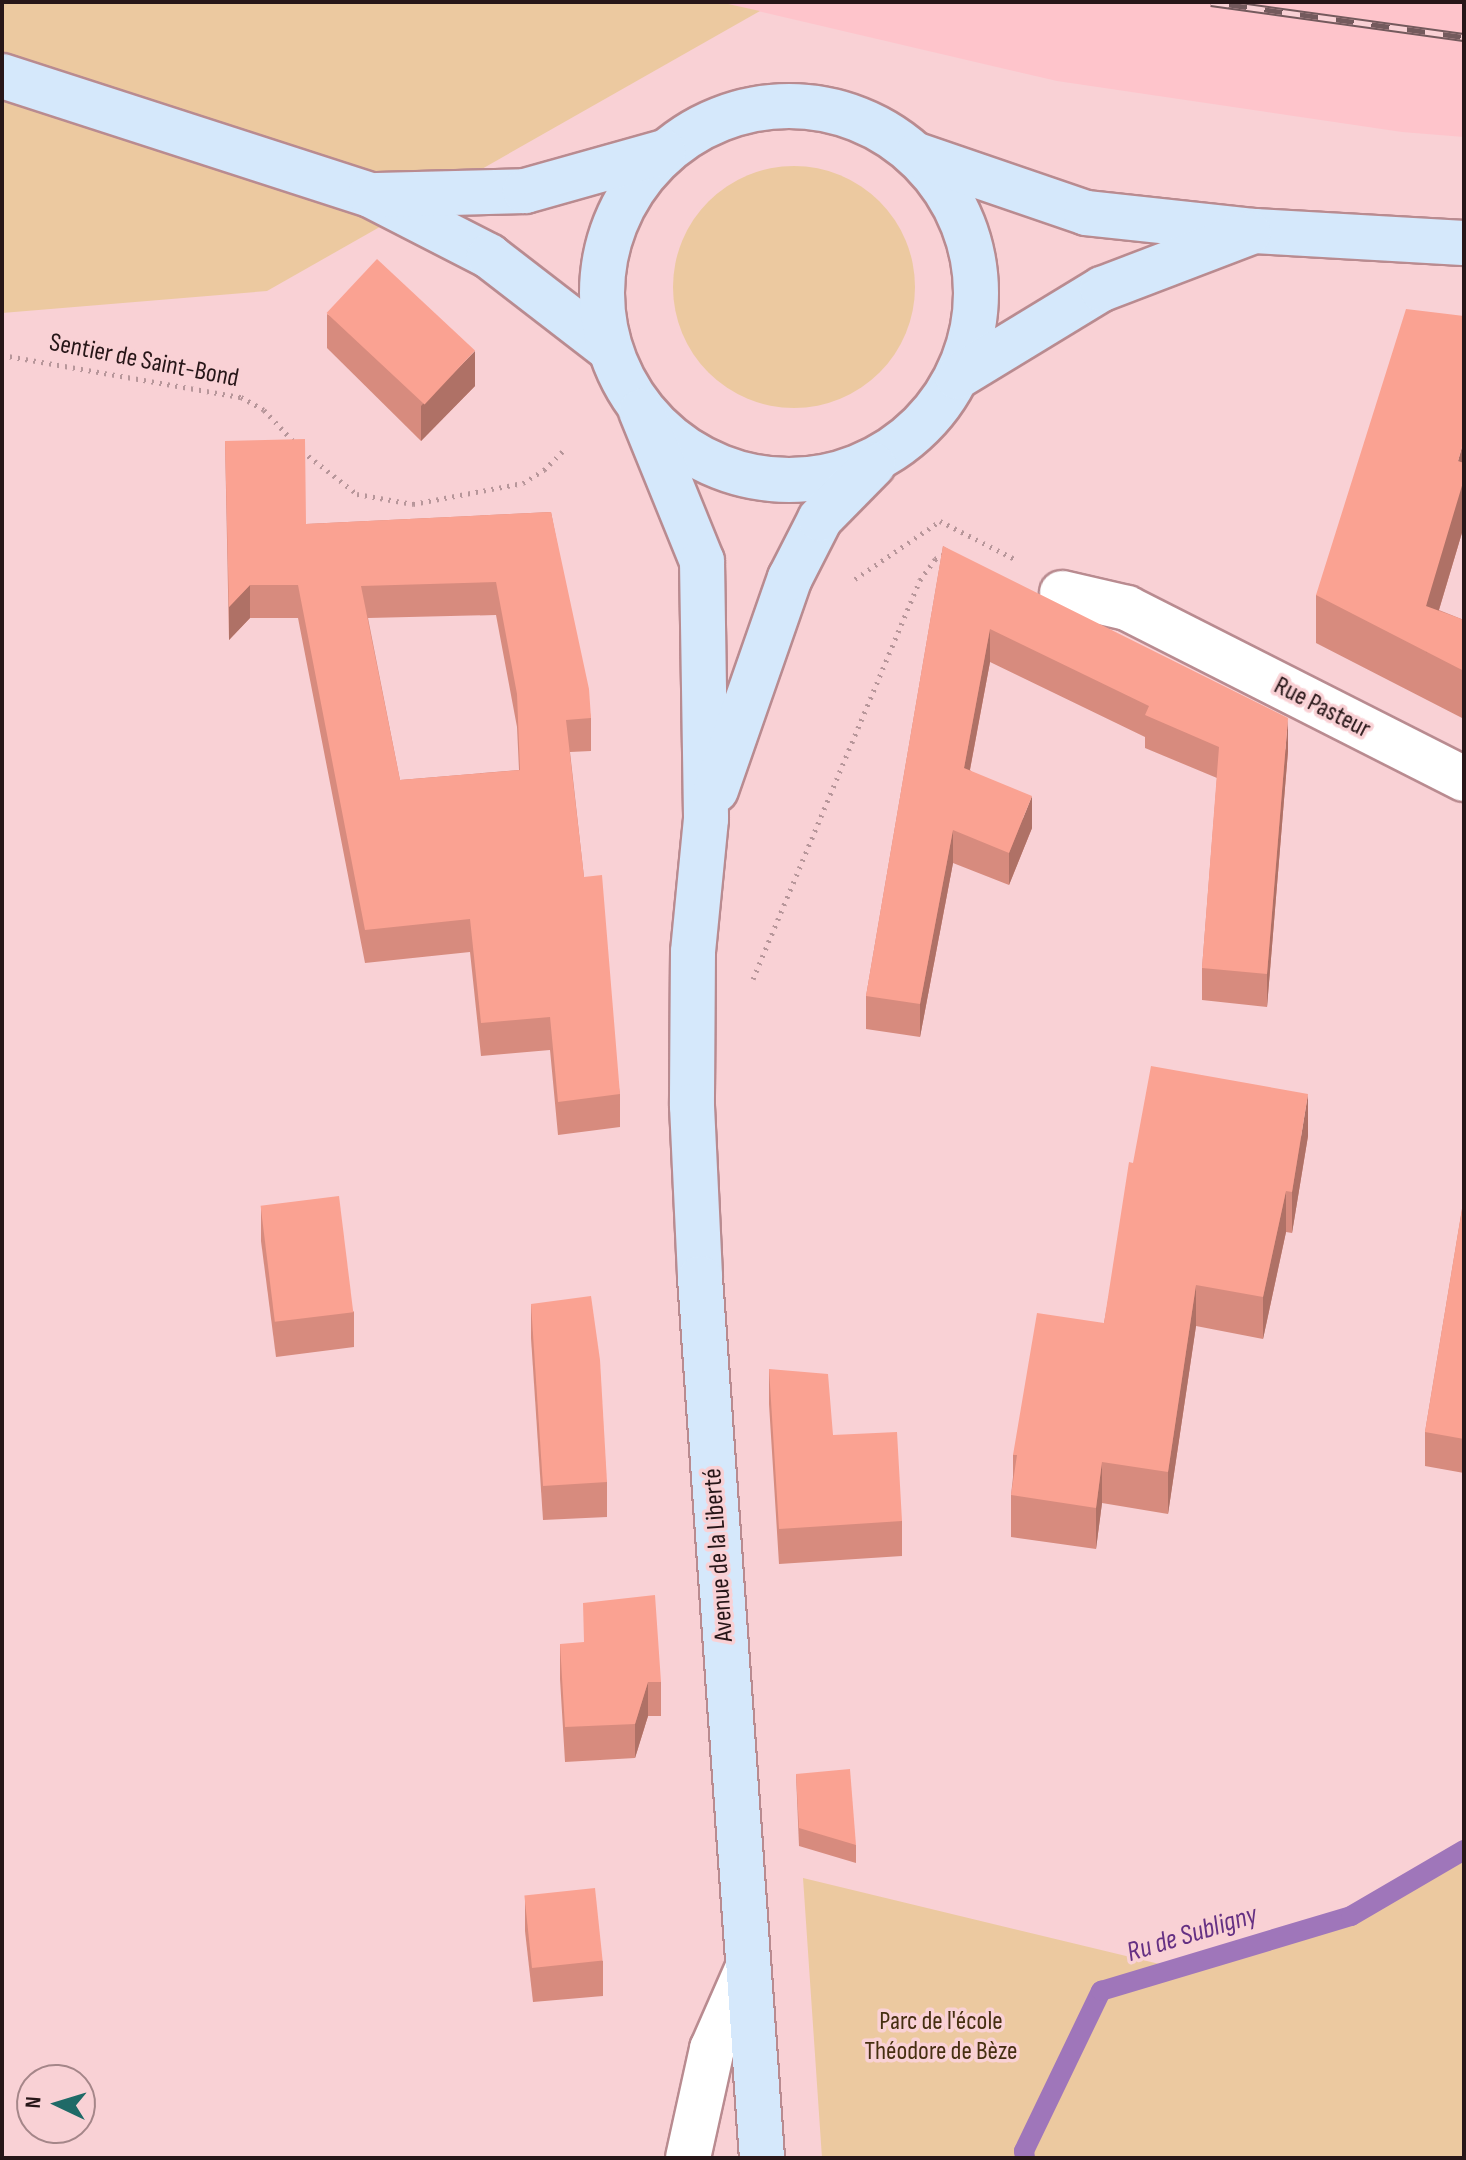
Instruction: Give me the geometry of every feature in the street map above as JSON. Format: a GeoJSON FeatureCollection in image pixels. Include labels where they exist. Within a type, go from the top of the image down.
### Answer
{"type":"FeatureCollection","features":[{"type":"Feature","properties":{"kind":"main road"},"geometry":{"type":"LineString","coordinates":[[2,76],[370,195],[489,256],[608,348]]}},
{"type":"Feature","properties":{"kind":"main road"},"geometry":{"type":"LineString","coordinates":[[706,819],[702,561],[641,411],[608,348],[601,295],[608,241],[630,193],[664,152],[711,121],[764,106],[819,107],[871,123],[917,155],[1086,213],[1255,231],[1464,243]]}},
{"type":"Feature","properties":{"kind":"main road"},"geometry":{"type":"LineString","coordinates":[[370,195],[525,191],[664,152]]}},
{"type":"Feature","properties":{"kind":"main road"},"geometry":{"type":"LineString","coordinates":[[706,819],[790,578],[820,519],[879,459],[924,424],[957,377],[975,320],[973,259],[953,202],[917,155]]}},
{"type":"Feature","properties":{"kind":"main road"},"geometry":{"type":"LineString","coordinates":[[957,377],[1102,289],[1255,231]]}},
{"type":"Feature","properties":{"kind":"main road"},"geometry":{"type":"LineString","coordinates":[[641,411],[680,446],[726,471],[739,474],[777,481],[830,478],[879,459]]}},
{"type":"Feature","properties":{"kind":"main road","name":"Avenue de la Liberté"},"geometry":{"type":"LineString","coordinates":[[706,819],[693,952],[692,1106],[700,1278],[762,2158]]}},
{"type":"Feature","properties":{"kind":"street","name":"Rue Pasteur"},"geometry":{"type":"LineString","coordinates":[[1062,593],[1127,608],[1464,779]]}},
{"type":"Feature","properties":{"kind":"street"},"geometry":{"type":"LineString","coordinates":[[688,2158],[712,2049],[748,1967]]}},
{"type":"Feature","properties":{"kind":"path","name":"Sentier de Saint-Bond"},"geometry":{"type":"LineString","coordinates":[[2,355],[241,397],[264,410],[307,456],[357,494],[386,502],[413,504],[523,483],[544,470],[565,449]]}},
{"type":"Feature","properties":{"kind":"path"},"geometry":{"type":"LineString","coordinates":[[853,581],[940,521],[1051,578],[1062,593]]}},
{"type":"Feature","properties":{"kind":"path"},"geometry":{"type":"LineString","coordinates":[[750,985],[920,580],[935,559],[944,554],[955,555]]}},
{"type":"Feature","properties":{"kind":"shaded area"},"geometry":{"type":"Polygon","coordinates":[[[719,2],[1464,2],[1464,137],[1402,132],[1057,81],[719,2]]]}},
{"type":"Feature","properties":{"kind":"green space"},"geometry":{"type":"Polygon","coordinates":[[[2,2],[719,2],[760,11],[267,291],[2,313],[2,2]]]}},
{"type":"Feature","properties":{"kind":"green space"},"geometry":{"type":"Polygon","coordinates":[[[794,166],[818,168],[840,175],[880,201],[906,241],[913,263],[913,311],[906,333],[880,373],[840,399],[818,406],[794,408],[770,406],[748,399],[708,373],[682,333],[675,311],[673,287],[675,263],[682,241],[708,201],[748,175],[770,168],[794,166]]]}},
{"type":"Feature","properties":{"kind":"green space","name":"Parc de l'école Théodore de Bèze"},"geometry":{"type":"Polygon","coordinates":[[[1464,1856],[1464,2158],[822,2158],[803,1878],[1176,1968],[1351,1916],[1464,1856]]]}},
{"type":"Feature","properties":{"kind":"building"},"geometry":{"type":"Polygon","coordinates":[[[377,259],[475,350],[425,405],[327,313],[377,259]]]}},
{"type":"Feature","properties":{"kind":"building"},"geometry":{"type":"Polygon","coordinates":[[[1406,309],[1464,316],[1464,440],[1458,461],[1464,463],[1464,479],[1426,606],[1464,620],[1464,671],[1316,595],[1406,309]]]}},
{"type":"Feature","properties":{"kind":"building"},"geometry":{"type":"Polygon","coordinates":[[[305,439],[306,524],[551,512],[589,689],[591,718],[566,720],[584,877],[602,875],[620,1094],[558,1102],[550,1017],[481,1023],[470,919],[365,930],[298,585],[250,585],[229,607],[225,441],[305,439]],[[496,582],[361,586],[400,780],[520,770],[517,694],[496,582]]]}},
{"type":"Feature","properties":{"kind":"building"},"geometry":{"type":"Polygon","coordinates":[[[943,546],[1288,718],[1267,974],[1202,968],[1219,747],[1145,715],[1149,706],[990,629],[964,768],[1032,796],[1009,853],[953,830],[920,1004],[866,996],[943,546]]]}},
{"type":"Feature","properties":{"kind":"building"},"geometry":{"type":"Polygon","coordinates":[[[1151,1066],[1308,1094],[1292,1192],[1286,1191],[1263,1297],[1196,1285],[1168,1472],[1102,1462],[1096,1508],[1011,1495],[1017,1455],[1013,1455],[1037,1313],[1104,1323],[1129,1162],[1133,1163],[1151,1066]]]}},
{"type":"Feature","properties":{"kind":"building"},"geometry":{"type":"Polygon","coordinates":[[[339,1196],[353,1312],[275,1322],[261,1206],[339,1196]]]}},
{"type":"Feature","properties":{"kind":"building"},"geometry":{"type":"Polygon","coordinates":[[[1464,1197],[1464,1439],[1425,1432],[1464,1197]]]}},
{"type":"Feature","properties":{"kind":"building"},"geometry":{"type":"Polygon","coordinates":[[[591,1296],[600,1360],[607,1482],[543,1486],[531,1304],[591,1296]]]}},
{"type":"Feature","properties":{"kind":"building"},"geometry":{"type":"Polygon","coordinates":[[[769,1369],[828,1374],[833,1435],[897,1432],[902,1521],[779,1529],[769,1369]]]}},
{"type":"Feature","properties":{"kind":"building"},"geometry":{"type":"Polygon","coordinates":[[[655,1595],[661,1682],[648,1682],[635,1724],[565,1727],[560,1644],[584,1642],[583,1603],[655,1595]]]}},
{"type":"Feature","properties":{"kind":"building"},"geometry":{"type":"Polygon","coordinates":[[[850,1769],[856,1845],[799,1828],[796,1774],[850,1769]]]}},
{"type":"Feature","properties":{"kind":"building"},"geometry":{"type":"Polygon","coordinates":[[[595,1888],[603,1961],[532,1968],[524,1895],[595,1888]]]}},
{"type":"Feature","properties":{"kind":"waterway","name":"Ru de Subligny"},"geometry":{"type":"LineString","coordinates":[[1025,2158],[1024,2151],[1101,1991],[1351,1916],[1464,1850]]}},
{"type":"Feature","properties":{"kind":"railway"},"geometry":{"type":"LineString","coordinates":[[1211,2],[1464,37]]}}]}
